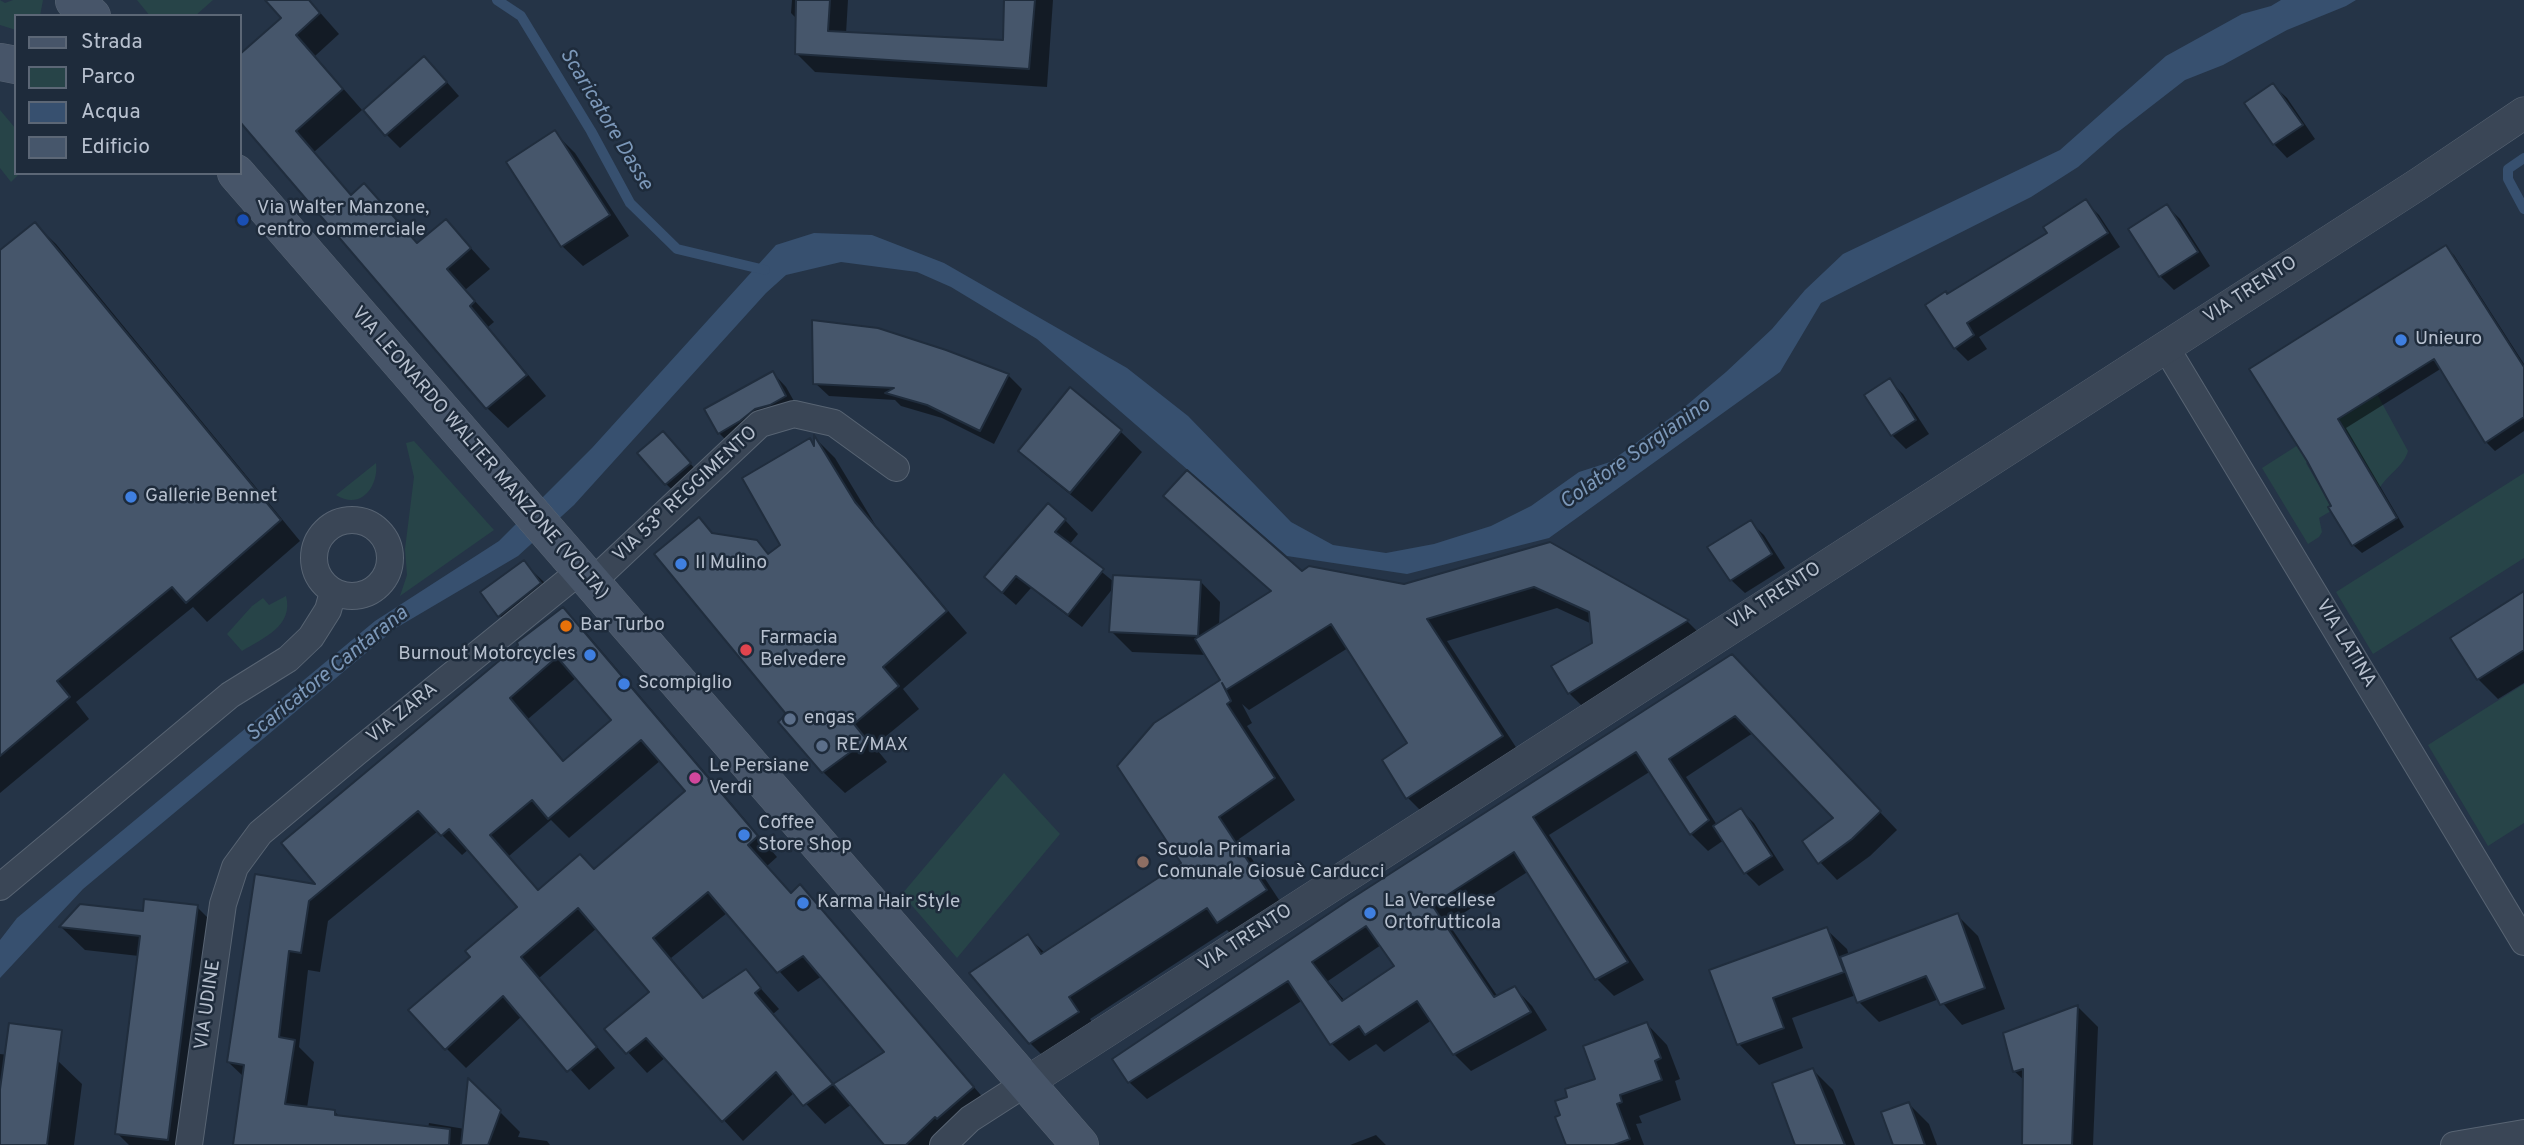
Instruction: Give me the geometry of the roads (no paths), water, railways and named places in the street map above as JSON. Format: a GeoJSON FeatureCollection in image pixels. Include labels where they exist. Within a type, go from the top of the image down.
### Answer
{"type":"FeatureCollection","features":[{"type":"Feature","properties":{"kind":"main road","name":"VIA LEONARDO WALTER MANZONE (VOLTA)"},"geometry":{"type":"LineString","coordinates":[[238,175],[1080,1145]]}},
{"type":"Feature","properties":{"kind":"street","name":"VIA TRENTO"},"geometry":{"type":"LineString","coordinates":[[1026,1083],[2420,183],[2524,113]]}},
{"type":"Feature","properties":{"kind":"street","name":"VIA LATINA"},"geometry":{"type":"LineString","coordinates":[[2165,346],[2524,942]]}},
{"type":"Feature","properties":{"kind":"street","name":"VIA 53° REGGIMENTO"},"geometry":{"type":"LineString","coordinates":[[586,577],[760,424],[794,414],[834,423],[896,468]]}},
{"type":"Feature","properties":{"kind":"street","name":"VIA ZARA"},"geometry":{"type":"LineString","coordinates":[[235,867],[260,833],[357,752],[586,577]]}},
{"type":"Feature","properties":{"kind":"street"},"geometry":{"type":"LineString","coordinates":[[0,887],[230,695],[288,659],[311,637],[328,610],[333,592]]}},
{"type":"Feature","properties":{"kind":"street","name":"VIA UDINE"},"geometry":{"type":"LineString","coordinates":[[189,1145],[223,904],[235,867]]}},
{"type":"Feature","properties":{"kind":"street"},"geometry":{"type":"LineString","coordinates":[[943,1145],[970,1119],[1026,1083]]}},
{"type":"Feature","properties":{"kind":"street"},"geometry":{"type":"LineString","coordinates":[[2454,1145],[2524,1133]]}},
{"type":"Feature","properties":{"kind":"water"},"geometry":{"type":"Polygon","coordinates":[[[2281,0],[2356,0],[2287,30],[2223,65],[2185,80],[2078,167],[2031,197],[1821,303],[1780,372],[1549,538],[1407,574],[1287,556],[1037,339],[951,287],[917,272],[841,262],[786,275],[766,293],[574,505],[518,556],[396,628],[83,889],[0,978],[0,940],[17,918],[375,621],[499,541],[592,448],[776,245],[814,233],[872,235],[944,263],[1127,368],[1188,416],[1291,522],[1333,545],[1386,553],[1434,544],[1491,526],[1531,506],[1579,472],[1610,462],[1681,410],[1726,372],[1772,329],[1805,290],[1843,254],[2060,150],[2166,56],[2242,14],[2271,6],[2281,0]]]}},
{"type":"Feature","properties":{"kind":"waterway","name":"Scaricatore Dasse"},"geometry":{"type":"LineString","coordinates":[[497,0],[521,16],[591,131],[630,203],[677,249],[765,270]]}},
{"type":"Feature","properties":{"kind":"waterway"},"geometry":{"type":"LineString","coordinates":[[2524,158],[2508,169],[2508,179],[2524,209]]}},
{"type":"Feature","properties":{"kind":"place","name":"Via Walter Manzone, centro commerciale"},"geometry":{"type":"Point","coordinates":[243,220]}},
{"type":"Feature","properties":{"kind":"place","name":"Unieuro"},"geometry":{"type":"Point","coordinates":[2401,340]}},
{"type":"Feature","properties":{"kind":"place","name":"Gallerie Bennet"},"geometry":{"type":"Point","coordinates":[131,497]}},
{"type":"Feature","properties":{"kind":"place","name":"Il Mulino"},"geometry":{"type":"Point","coordinates":[681,564]}},
{"type":"Feature","properties":{"kind":"place","name":"Bar Turbo"},"geometry":{"type":"Point","coordinates":[566,626]}},
{"type":"Feature","properties":{"kind":"place","name":"Farmacia Belvedere"},"geometry":{"type":"Point","coordinates":[746,650]}},
{"type":"Feature","properties":{"kind":"place","name":"Burnout Motorcycles"},"geometry":{"type":"Point","coordinates":[590,655]}},
{"type":"Feature","properties":{"kind":"place","name":"Scompiglio"},"geometry":{"type":"Point","coordinates":[624,684]}},
{"type":"Feature","properties":{"kind":"place","name":"engas"},"geometry":{"type":"Point","coordinates":[790,719]}},
{"type":"Feature","properties":{"kind":"place","name":"RE/MAX"},"geometry":{"type":"Point","coordinates":[822,746]}},
{"type":"Feature","properties":{"kind":"place","name":"Le Persiane Verdi"},"geometry":{"type":"Point","coordinates":[695,778]}},
{"type":"Feature","properties":{"kind":"place","name":"Coffee Store Shop"},"geometry":{"type":"Point","coordinates":[744,835]}},
{"type":"Feature","properties":{"kind":"place","name":"Scuola Primaria Comunale Giosuè Carducci"},"geometry":{"type":"Point","coordinates":[1143,862]}},
{"type":"Feature","properties":{"kind":"place","name":"Karma Hair Style"},"geometry":{"type":"Point","coordinates":[803,903]}},
{"type":"Feature","properties":{"kind":"place","name":"La Vercellese Ortofrutticola"},"geometry":{"type":"Point","coordinates":[1370,913]}},
{"type":"Feature","properties":{"kind":"water label","name":"Colatore Sorgianino"},"geometry":{"type":"Point","coordinates":[1636,455]}},
{"type":"Feature","properties":{"kind":"water label","name":"Scaricatore Cantarana"},"geometry":{"type":"Point","coordinates":[328,675]}}]}
